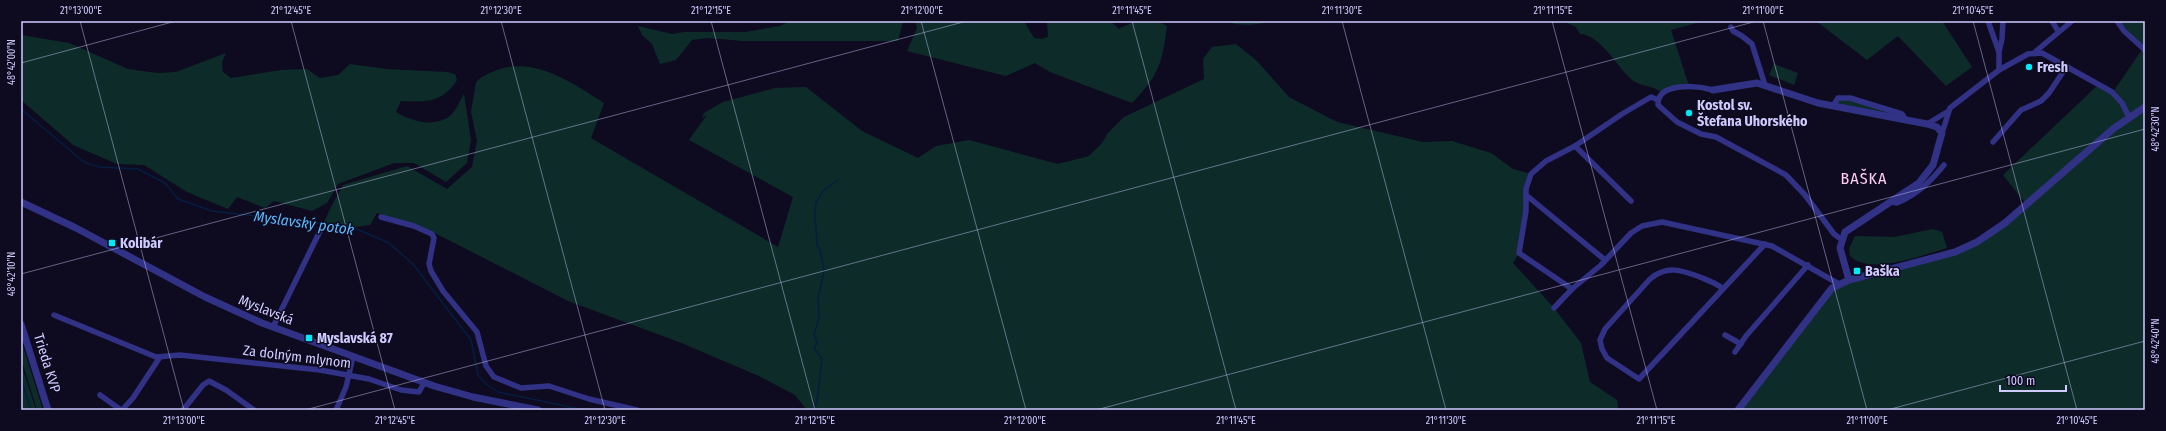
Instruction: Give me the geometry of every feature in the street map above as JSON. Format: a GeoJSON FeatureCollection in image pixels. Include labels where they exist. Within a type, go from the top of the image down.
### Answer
{"type":"FeatureCollection","features":[{"type":"Feature","properties":{"kind":"street"},"geometry":{"type":"LineString","coordinates":[[1988,21],[1998,52]]}},
{"type":"Feature","properties":{"kind":"street"},"geometry":{"type":"LineString","coordinates":[[1998,70],[1998,52],[2002,39],[2003,21]]}},
{"type":"Feature","properties":{"kind":"street"},"geometry":{"type":"LineString","coordinates":[[2052,21],[2058,31]]}},
{"type":"Feature","properties":{"kind":"street"},"geometry":{"type":"LineString","coordinates":[[1928,124],[1947,112],[1953,105],[1998,70],[2023,56],[2035,52],[2058,31],[2072,21]]}},
{"type":"Feature","properties":{"kind":"street"},"geometry":{"type":"LineString","coordinates":[[2117,21],[2124,31],[2145,50]]}},
{"type":"Feature","properties":{"kind":"street"},"geometry":{"type":"LineString","coordinates":[[1731,27],[1733,31],[1752,44],[1765,86]]}},
{"type":"Feature","properties":{"kind":"street"},"geometry":{"type":"LineString","coordinates":[[2035,52],[2042,53],[2112,92],[2122,103],[2129,117]]}},
{"type":"Feature","properties":{"kind":"street"},"geometry":{"type":"LineString","coordinates":[[1993,142],[2021,110],[2041,101],[2049,93],[2067,66]]}},
{"type":"Feature","properties":{"kind":"street"},"geometry":{"type":"LineString","coordinates":[[1658,100],[1668,91],[1682,87],[1692,86],[1713,90],[1749,83],[1765,86],[1789,95],[1833,106],[1928,124],[1937,127],[1942,133]]}},
{"type":"Feature","properties":{"kind":"street"},"geometry":{"type":"LineString","coordinates":[[1572,289],[1519,253],[1526,211],[1526,195],[1531,174],[1546,161],[1575,146],[1622,114],[1651,97],[1658,100]]}},
{"type":"Feature","properties":{"kind":"street"},"geometry":{"type":"LineString","coordinates":[[1833,106],[1838,98],[1850,98],[1902,114],[1906,120]]}},
{"type":"Feature","properties":{"kind":"street"},"geometry":{"type":"LineString","coordinates":[[1658,100],[1658,105],[1662,111],[1677,122],[1700,134],[1716,137],[1786,175],[1805,195],[1834,234],[1842,239]]}},
{"type":"Feature","properties":{"kind":"street"},"geometry":{"type":"LineString","coordinates":[[1738,410],[1832,288],[1849,280],[1955,252],[1982,239],[2005,223],[2129,117],[2145,107]]}},
{"type":"Feature","properties":{"kind":"street"},"geometry":{"type":"LineString","coordinates":[[1849,280],[1841,250],[1842,239],[1848,229],[1892,202],[1919,182],[1928,173],[1937,155],[1947,112]]}},
{"type":"Feature","properties":{"kind":"street"},"geometry":{"type":"LineString","coordinates":[[1575,146],[1631,201]]}},
{"type":"Feature","properties":{"kind":"street"},"geometry":{"type":"LineString","coordinates":[[1892,202],[1897,203],[1917,193],[1928,184],[1944,165]]}},
{"type":"Feature","properties":{"kind":"street"},"geometry":{"type":"LineString","coordinates":[[1526,195],[1605,260]]}},
{"type":"Feature","properties":{"kind":"street","name":"Myslavská"},"geometry":{"type":"LineString","coordinates":[[21,202],[76,228],[220,304],[273,327],[424,383],[473,397],[538,410]]}},
{"type":"Feature","properties":{"kind":"street"},"geometry":{"type":"LineString","coordinates":[[381,217],[414,226],[432,234],[434,238],[429,264],[431,271],[443,291],[477,332],[486,366],[494,377],[507,384],[521,388],[549,386],[589,399],[637,410]]}},
{"type":"Feature","properties":{"kind":"street"},"geometry":{"type":"LineString","coordinates":[[1554,308],[1636,229],[1662,222],[1772,246],[1808,265],[1839,284]]}},
{"type":"Feature","properties":{"kind":"street"},"geometry":{"type":"LineString","coordinates":[[273,327],[321,229]]}},
{"type":"Feature","properties":{"kind":"street"},"geometry":{"type":"LineString","coordinates":[[1722,288],[1678,270],[1668,270],[1658,273],[1650,279],[1605,329],[1600,340],[1603,352],[1609,360],[1639,379],[1722,288],[1765,244]]}},
{"type":"Feature","properties":{"kind":"street"},"geometry":{"type":"LineString","coordinates":[[1735,352],[1808,265]]}},
{"type":"Feature","properties":{"kind":"street","name":"Za dolným mlynom"},"geometry":{"type":"LineString","coordinates":[[54,315],[160,358],[186,356],[313,369],[348,375],[412,392],[419,392],[424,383]]}},
{"type":"Feature","properties":{"kind":"street","name":"Trieda KVP"},"geometry":{"type":"LineString","coordinates":[[21,324],[48,410]]}},
{"type":"Feature","properties":{"kind":"street"},"geometry":{"type":"LineString","coordinates":[[1726,335],[1741,344]]}},
{"type":"Feature","properties":{"kind":"street"},"geometry":{"type":"LineString","coordinates":[[336,410],[346,387],[352,357]]}},
{"type":"Feature","properties":{"kind":"street"},"geometry":{"type":"LineString","coordinates":[[100,395],[122,410],[153,370],[160,358]]}},
{"type":"Feature","properties":{"kind":"street"},"geometry":{"type":"LineString","coordinates":[[183,410],[208,381],[226,390],[254,410]]}},
{"type":"Feature","properties":{"kind":"green space"},"geometry":{"type":"Polygon","coordinates":[[[790,21],[903,21],[898,41],[744,41],[707,38],[692,40],[676,60],[660,64],[652,44],[642,35],[638,26],[672,34],[684,32],[745,32],[780,26],[790,21]]]}},
{"type":"Feature","properties":{"kind":"green space"},"geometry":{"type":"Polygon","coordinates":[[[915,21],[1024,21],[1034,38],[1041,39],[1048,37],[1047,21],[1110,21],[1119,29],[1131,23],[1143,21],[1155,21],[1167,26],[1161,60],[1158,68],[1154,76],[1132,103],[1050,72],[1035,63],[1006,76],[907,51],[917,28],[915,21]]]}},
{"type":"Feature","properties":{"kind":"green space"},"geometry":{"type":"Polygon","coordinates":[[[1225,21],[1272,21],[1249,25],[1225,21]]]}},
{"type":"Feature","properties":{"kind":"green space"},"geometry":{"type":"Polygon","coordinates":[[[1548,21],[1563,21],[1556,23],[1548,21]]]}},
{"type":"Feature","properties":{"kind":"green space"},"geometry":{"type":"Polygon","coordinates":[[[1563,21],[1704,21],[1671,30],[1689,86],[1664,94],[1634,81],[1594,39],[1587,35],[1580,34],[1576,27],[1563,21]]]}},
{"type":"Feature","properties":{"kind":"green space"},"geometry":{"type":"Polygon","coordinates":[[[1816,21],[1942,21],[1972,67],[1946,86],[1898,36],[1867,60],[1816,21]]]}},
{"type":"Feature","properties":{"kind":"green space"},"geometry":{"type":"Polygon","coordinates":[[[2117,21],[2145,21],[2145,410],[1738,410],[1832,288],[1849,280],[1863,280],[1877,277],[1912,263],[1966,248],[2026,204],[2003,175],[2099,84],[2113,92],[2143,48],[2117,21]]]}},
{"type":"Feature","properties":{"kind":"green space"},"geometry":{"type":"Polygon","coordinates":[[[21,35],[69,43],[128,69],[157,73],[176,72],[226,53],[222,62],[223,72],[231,78],[281,70],[307,69],[320,78],[338,75],[350,64],[386,69],[447,72],[455,74],[457,80],[446,93],[440,97],[426,101],[401,101],[396,112],[408,118],[422,122],[437,122],[444,120],[452,114],[464,94],[471,140],[467,163],[446,182],[414,163],[394,163],[338,184],[327,203],[312,211],[274,201],[265,208],[237,197],[228,209],[187,192],[144,165],[117,164],[73,145],[21,100],[21,35]]]}},
{"type":"Feature","properties":{"kind":"green space"},"geometry":{"type":"Polygon","coordinates":[[[1236,44],[1257,61],[1289,97],[1337,122],[1423,142],[1452,141],[1491,153],[1513,169],[1531,174],[1527,183],[1519,253],[1513,263],[1554,308],[1581,343],[1590,382],[1617,400],[1618,408],[1620,410],[807,410],[795,395],[759,376],[679,342],[568,301],[427,229],[377,213],[370,225],[331,230],[321,229],[343,185],[407,166],[447,189],[472,167],[477,141],[471,112],[476,82],[491,72],[511,67],[525,66],[553,74],[580,87],[604,103],[591,138],[778,247],[793,197],[689,140],[707,115],[702,118],[704,113],[723,102],[775,88],[806,87],[862,131],[918,158],[936,146],[969,140],[1058,164],[1089,156],[1102,143],[1108,133],[1124,117],[1204,79],[1203,59],[1212,47],[1236,44]]]}},
{"type":"Feature","properties":{"kind":"green space"},"geometry":{"type":"Polygon","coordinates":[[[1774,64],[1798,73],[1794,85],[1769,75],[1774,64]]]}},
{"type":"Feature","properties":{"kind":"green space"},"geometry":{"type":"Polygon","coordinates":[[[1843,97],[1905,116],[1833,106],[1843,97]]]}},
{"type":"Feature","properties":{"kind":"green space"},"geometry":{"type":"Polygon","coordinates":[[[1933,229],[1942,232],[1947,248],[1911,259],[1883,264],[1859,262],[1850,256],[1849,249],[1855,236],[1894,237],[1933,229]]]}},
{"type":"Feature","properties":{"kind":"green space"},"geometry":{"type":"Polygon","coordinates":[[[21,340],[43,410],[37,410],[21,358],[21,340]]]}},
{"type":"Feature","properties":{"kind":"green space"},"geometry":{"type":"Polygon","coordinates":[[[21,364],[36,410],[21,410],[21,364]]]}},
{"type":"Feature","properties":{"kind":"waterway","name":"Myslavský potok"},"geometry":{"type":"LineString","coordinates":[[21,109],[84,162],[99,167],[138,169],[165,183],[178,199],[212,211],[352,227],[389,243],[413,264],[471,340],[478,375],[486,384],[498,392],[584,410]]}},
{"type":"Feature","properties":{"kind":"waterway"},"geometry":{"type":"LineString","coordinates":[[813,410],[817,401],[822,359],[814,348],[817,342],[814,334],[819,319],[818,298],[824,271],[820,249],[817,245],[815,216],[816,202],[823,191],[838,180]]}},
{"type":"Feature","properties":{"kind":"waterway"},"geometry":{"type":"LineString","coordinates":[[21,379],[31,410]]}},
{"type":"Feature","properties":{"kind":"place","name":"Fresh"},"geometry":{"type":"Point","coordinates":[2029,67]}},
{"type":"Feature","properties":{"kind":"place","name":"Kostol sv. Štefana Uhorského"},"geometry":{"type":"Point","coordinates":[1689,113]}},
{"type":"Feature","properties":{"kind":"place","name":"Kolibár"},"geometry":{"type":"Point","coordinates":[112,243]}},
{"type":"Feature","properties":{"kind":"place","name":"Baška"},"geometry":{"type":"Point","coordinates":[1857,271]}},
{"type":"Feature","properties":{"kind":"place","name":"Myslavská 87"},"geometry":{"type":"Point","coordinates":[309,338]}},
{"type":"Feature","properties":{"kind":"district","name":"BAŠKA"},"geometry":{"type":"Point","coordinates":[1864,178]}}]}
